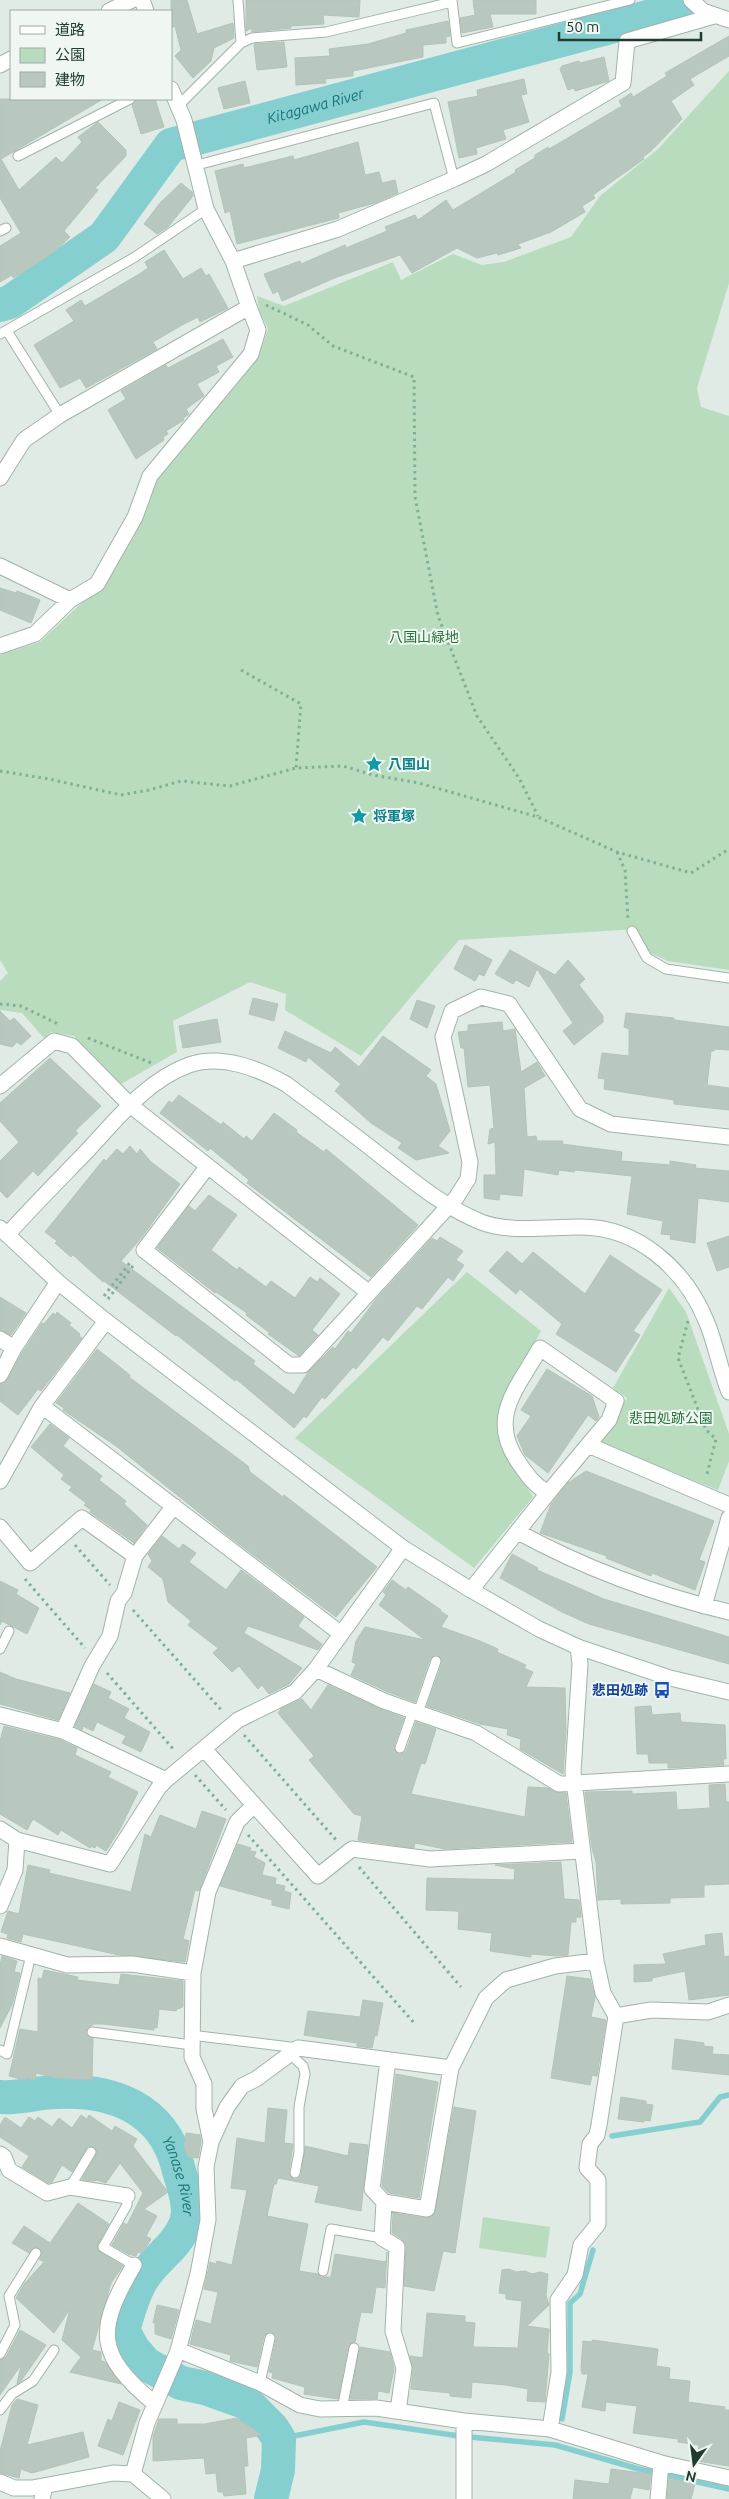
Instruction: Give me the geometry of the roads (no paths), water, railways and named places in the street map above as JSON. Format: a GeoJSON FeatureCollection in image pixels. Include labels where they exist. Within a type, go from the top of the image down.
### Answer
{"type":"FeatureCollection","features":[{"type":"Feature","properties":{"kind":"street"},"geometry":{"type":"LineString","coordinates":[[111,10],[132,0]]}},
{"type":"Feature","properties":{"kind":"street"},"geometry":{"type":"LineString","coordinates":[[692,0],[715,16]]}},
{"type":"Feature","properties":{"kind":"street"},"geometry":{"type":"LineString","coordinates":[[233,261],[338,229],[486,164],[623,83],[627,41],[715,16]]}},
{"type":"Feature","properties":{"kind":"street"},"geometry":{"type":"LineString","coordinates":[[0,646],[35,634],[70,600],[97,584],[135,517],[150,476],[251,354],[258,330],[233,261],[206,209],[196,161],[179,105],[172,91]]}},
{"type":"Feature","properties":{"kind":"street"},"geometry":{"type":"LineString","coordinates":[[0,478],[24,440],[60,415],[250,307]]}},
{"type":"Feature","properties":{"kind":"street"},"geometry":{"type":"LineString","coordinates":[[0,566],[70,600]]}},
{"type":"Feature","properties":{"kind":"street"},"geometry":{"type":"LineString","coordinates":[[208,1166],[144,1250],[289,1364],[303,1365],[448,1207],[468,1179],[470,1162],[443,1037],[452,1011],[481,997],[509,1004],[580,1109],[611,1124],[729,1137]]}},
{"type":"Feature","properties":{"kind":"street"},"geometry":{"type":"LineString","coordinates":[[0,1086],[54,1041],[72,1046],[130,1106],[368,1292]]}},
{"type":"Feature","properties":{"kind":"street"},"geometry":{"type":"LineString","coordinates":[[729,1392],[707,1323],[693,1294],[676,1271],[644,1245],[617,1232],[589,1226],[510,1227],[484,1223],[448,1207],[286,1084],[265,1072],[245,1065],[220,1062],[190,1065],[163,1077],[130,1106],[3,1231],[58,1282],[106,1321],[403,1548],[471,1590],[539,1628],[578,1646],[670,1678],[729,1692]]}},
{"type":"Feature","properties":{"kind":"street"},"geometry":{"type":"LineString","coordinates":[[0,1375],[14,1348],[58,1282]]}},
{"type":"Feature","properties":{"kind":"street"},"geometry":{"type":"LineString","coordinates":[[0,1482],[42,1406],[106,1321]]}},
{"type":"Feature","properties":{"kind":"street"},"geometry":{"type":"LineString","coordinates":[[0,1339],[14,1348]]}},
{"type":"Feature","properties":{"kind":"street"},"geometry":{"type":"LineString","coordinates":[[471,1590],[609,1420],[616,1401],[540,1348],[505,1411],[504,1434],[512,1454],[533,1484],[548,1493]]}},
{"type":"Feature","properties":{"kind":"street"},"geometry":{"type":"LineString","coordinates":[[42,1406],[340,1634]]}},
{"type":"Feature","properties":{"kind":"street"},"geometry":{"type":"LineString","coordinates":[[588,1445],[729,1505]]}},
{"type":"Feature","properties":{"kind":"street"},"geometry":{"type":"LineString","coordinates":[[63,1730],[96,1660],[110,1636],[118,1601],[124,1593],[135,1556],[174,1506]]}},
{"type":"Feature","properties":{"kind":"street"},"geometry":{"type":"LineString","coordinates":[[0,1528],[30,1562],[82,1518],[135,1556]]}},
{"type":"Feature","properties":{"kind":"street"},"geometry":{"type":"LineString","coordinates":[[704,1606],[729,1518]]}},
{"type":"Feature","properties":{"kind":"street"},"geometry":{"type":"LineString","coordinates":[[518,1532],[564,1557],[625,1583],[729,1612]]}},
{"type":"Feature","properties":{"kind":"street"},"geometry":{"type":"LineString","coordinates":[[0,1829],[17,1840],[110,1864],[159,1787],[166,1780],[234,1724],[295,1692],[316,1669],[403,1548]]}},
{"type":"Feature","properties":{"kind":"street"},"geometry":{"type":"LineString","coordinates":[[550,2429],[559,2372],[558,2300],[575,2276],[581,2245],[598,2224],[598,2180],[587,2168],[590,2144],[597,2135],[599,2125],[616,2016],[603,1993],[596,1961],[573,1772],[580,1664],[578,1646]]}},
{"type":"Feature","properties":{"kind":"street"},"geometry":{"type":"LineString","coordinates":[[316,1669],[384,1701],[476,1733],[559,1784],[729,1774]]}},
{"type":"Feature","properties":{"kind":"street"},"geometry":{"type":"LineString","coordinates":[[0,1715],[63,1730],[166,1780]]}},
{"type":"Feature","properties":{"kind":"street"},"geometry":{"type":"LineString","coordinates":[[204,1749],[253,1806],[318,1876],[352,1849],[430,1859],[582,1851]]}},
{"type":"Feature","properties":{"kind":"street"},"geometry":{"type":"LineString","coordinates":[[211,2142],[204,2109],[204,2084],[192,2057],[193,1973],[208,1892],[237,1822],[253,1806]]}},
{"type":"Feature","properties":{"kind":"street"},"geometry":{"type":"LineString","coordinates":[[0,1906],[15,1870],[17,1840]]}},
{"type":"Feature","properties":{"kind":"street"},"geometry":{"type":"LineString","coordinates":[[0,1946],[67,1965],[132,1964],[193,1973]]}},
{"type":"Feature","properties":{"kind":"street"},"geometry":{"type":"LineString","coordinates":[[388,2060],[372,2189],[384,2202],[427,2209],[451,2068],[486,1998],[506,1980],[555,1966],[596,1961]]}},
{"type":"Feature","properties":{"kind":"street"},"geometry":{"type":"LineString","coordinates":[[616,2016],[651,2010],[708,2012],[729,2005]]}},
{"type":"Feature","properties":{"kind":"street"},"geometry":{"type":"LineString","coordinates":[[133,2474],[139,2445],[178,2351],[198,2274],[208,2220],[206,2167],[211,2142],[228,2107],[242,2086],[256,2079],[294,2051],[451,2068]]}},
{"type":"Feature","properties":{"kind":"street"},"geometry":{"type":"LineString","coordinates":[[0,2154],[4,2157],[9,2170],[47,2193],[70,2187],[127,2196]]}},
{"type":"Feature","properties":{"kind":"street"},"geometry":{"type":"LineString","coordinates":[[384,2202],[382,2238],[397,2247],[393,2330],[404,2368],[398,2411]]}},
{"type":"Feature","properties":{"kind":"street"},"geometry":{"type":"LineString","coordinates":[[134,2265],[118,2292],[108,2322],[107,2344],[112,2357],[137,2389],[155,2404]]}},
{"type":"Feature","properties":{"kind":"street"},"geometry":{"type":"LineString","coordinates":[[178,2351],[260,2383],[300,2405],[320,2409],[376,2408],[398,2411],[464,2432],[550,2429],[662,2463],[729,2478]]}},
{"type":"Feature","properties":{"kind":"street"},"geometry":{"type":"LineString","coordinates":[[464,2432],[464,2499]]}},
{"type":"Feature","properties":{"kind":"street"},"geometry":{"type":"LineString","coordinates":[[658,2499],[662,2463]]}},
{"type":"Feature","properties":{"kind":"street"},"geometry":{"type":"LineString","coordinates":[[0,2482],[14,2488],[32,2488],[44,2492],[114,2473],[133,2474],[164,2499]]}},
{"type":"Feature","properties":{"kind":"lane"},"geometry":{"type":"LineString","coordinates":[[238,0],[241,43]]}},
{"type":"Feature","properties":{"kind":"lane"},"geometry":{"type":"LineString","coordinates":[[179,105],[241,43],[252,38],[326,32],[452,1],[457,43],[630,0]]}},
{"type":"Feature","properties":{"kind":"lane"},"geometry":{"type":"LineString","coordinates":[[18,156],[128,100]]}},
{"type":"Feature","properties":{"kind":"lane"},"geometry":{"type":"LineString","coordinates":[[196,161],[434,103],[454,179]]}},
{"type":"Feature","properties":{"kind":"lane"},"geometry":{"type":"LineString","coordinates":[[60,415],[4,333],[135,257],[206,209]]}},
{"type":"Feature","properties":{"kind":"lane"},"geometry":{"type":"LineString","coordinates":[[632,931],[647,958],[666,969],[729,978]]}},
{"type":"Feature","properties":{"kind":"lane"},"geometry":{"type":"LineString","coordinates":[[0,1649],[9,1631]]}},
{"type":"Feature","properties":{"kind":"lane"},"geometry":{"type":"LineString","coordinates":[[400,1748],[436,1662]]}},
{"type":"Feature","properties":{"kind":"lane"},"geometry":{"type":"LineString","coordinates":[[0,2050],[7,2054],[31,1955]]}},
{"type":"Feature","properties":{"kind":"lane"},"geometry":{"type":"LineString","coordinates":[[92,2032],[294,2051],[305,2074],[299,2107],[299,2152],[295,2173]]}},
{"type":"Feature","properties":{"kind":"lane"},"geometry":{"type":"LineString","coordinates":[[70,2187],[91,2152]]}},
{"type":"Feature","properties":{"kind":"lane"},"geometry":{"type":"LineString","coordinates":[[127,2196],[127,2205],[103,2247],[134,2265]]}},
{"type":"Feature","properties":{"kind":"lane"},"geometry":{"type":"LineString","coordinates":[[323,2271],[331,2229],[382,2238]]}},
{"type":"Feature","properties":{"kind":"lane"},"geometry":{"type":"LineString","coordinates":[[0,2354],[15,2325],[9,2296],[36,2253]]}},
{"type":"Feature","properties":{"kind":"lane"},"geometry":{"type":"LineString","coordinates":[[260,2383],[270,2338]]}},
{"type":"Feature","properties":{"kind":"lane"},"geometry":{"type":"LineString","coordinates":[[342,2408],[354,2348]]}},
{"type":"Feature","properties":{"kind":"lane"},"geometry":{"type":"LineString","coordinates":[[0,2410],[12,2394],[33,2381],[54,2350]]}},
{"type":"Feature","properties":{"kind":"waterway","name":"Kitagawa River"},"geometry":{"type":"LineString","coordinates":[[0,305],[10,302],[104,237],[171,145],[670,11],[686,0]]}},
{"type":"Feature","properties":{"kind":"waterway","name":"Yanase River"},"geometry":{"type":"LineString","coordinates":[[0,2097],[57,2092],[97,2094],[132,2106],[148,2117],[160,2130],[171,2147],[178,2167],[186,2195],[188,2216],[182,2232],[140,2283],[132,2300],[123,2330],[133,2349],[146,2364],[181,2383],[205,2388],[247,2403],[272,2428],[279,2439],[278,2470],[271,2499]]}},
{"type":"Feature","properties":{"kind":"waterway"},"geometry":{"type":"LineString","coordinates":[[612,2136],[700,2122],[720,2097],[729,2095]]}},
{"type":"Feature","properties":{"kind":"waterway"},"geometry":{"type":"LineString","coordinates":[[562,2419],[570,2372],[570,2303],[580,2294],[593,2250]]}},
{"type":"Feature","properties":{"kind":"waterway"},"geometry":{"type":"LineString","coordinates":[[279,2439],[364,2422],[459,2436],[555,2445],[639,2469],[729,2489]]}},
{"type":"Feature","properties":{"kind":"place","name":"八国山"},"geometry":{"type":"Point","coordinates":[374,764]}},
{"type":"Feature","properties":{"kind":"place","name":"将軍塚"},"geometry":{"type":"Point","coordinates":[359,816]}},
{"type":"Feature","properties":{"kind":"place","name":"悲田処跡"},"geometry":{"type":"Point","coordinates":[662,1690]}},
{"type":"Feature","properties":{"kind":"park label","name":"八国山緑地"},"geometry":{"type":"Point","coordinates":[424,637]}},
{"type":"Feature","properties":{"kind":"park label","name":"悲田処跡公園"},"geometry":{"type":"Point","coordinates":[671,1418]}}]}
